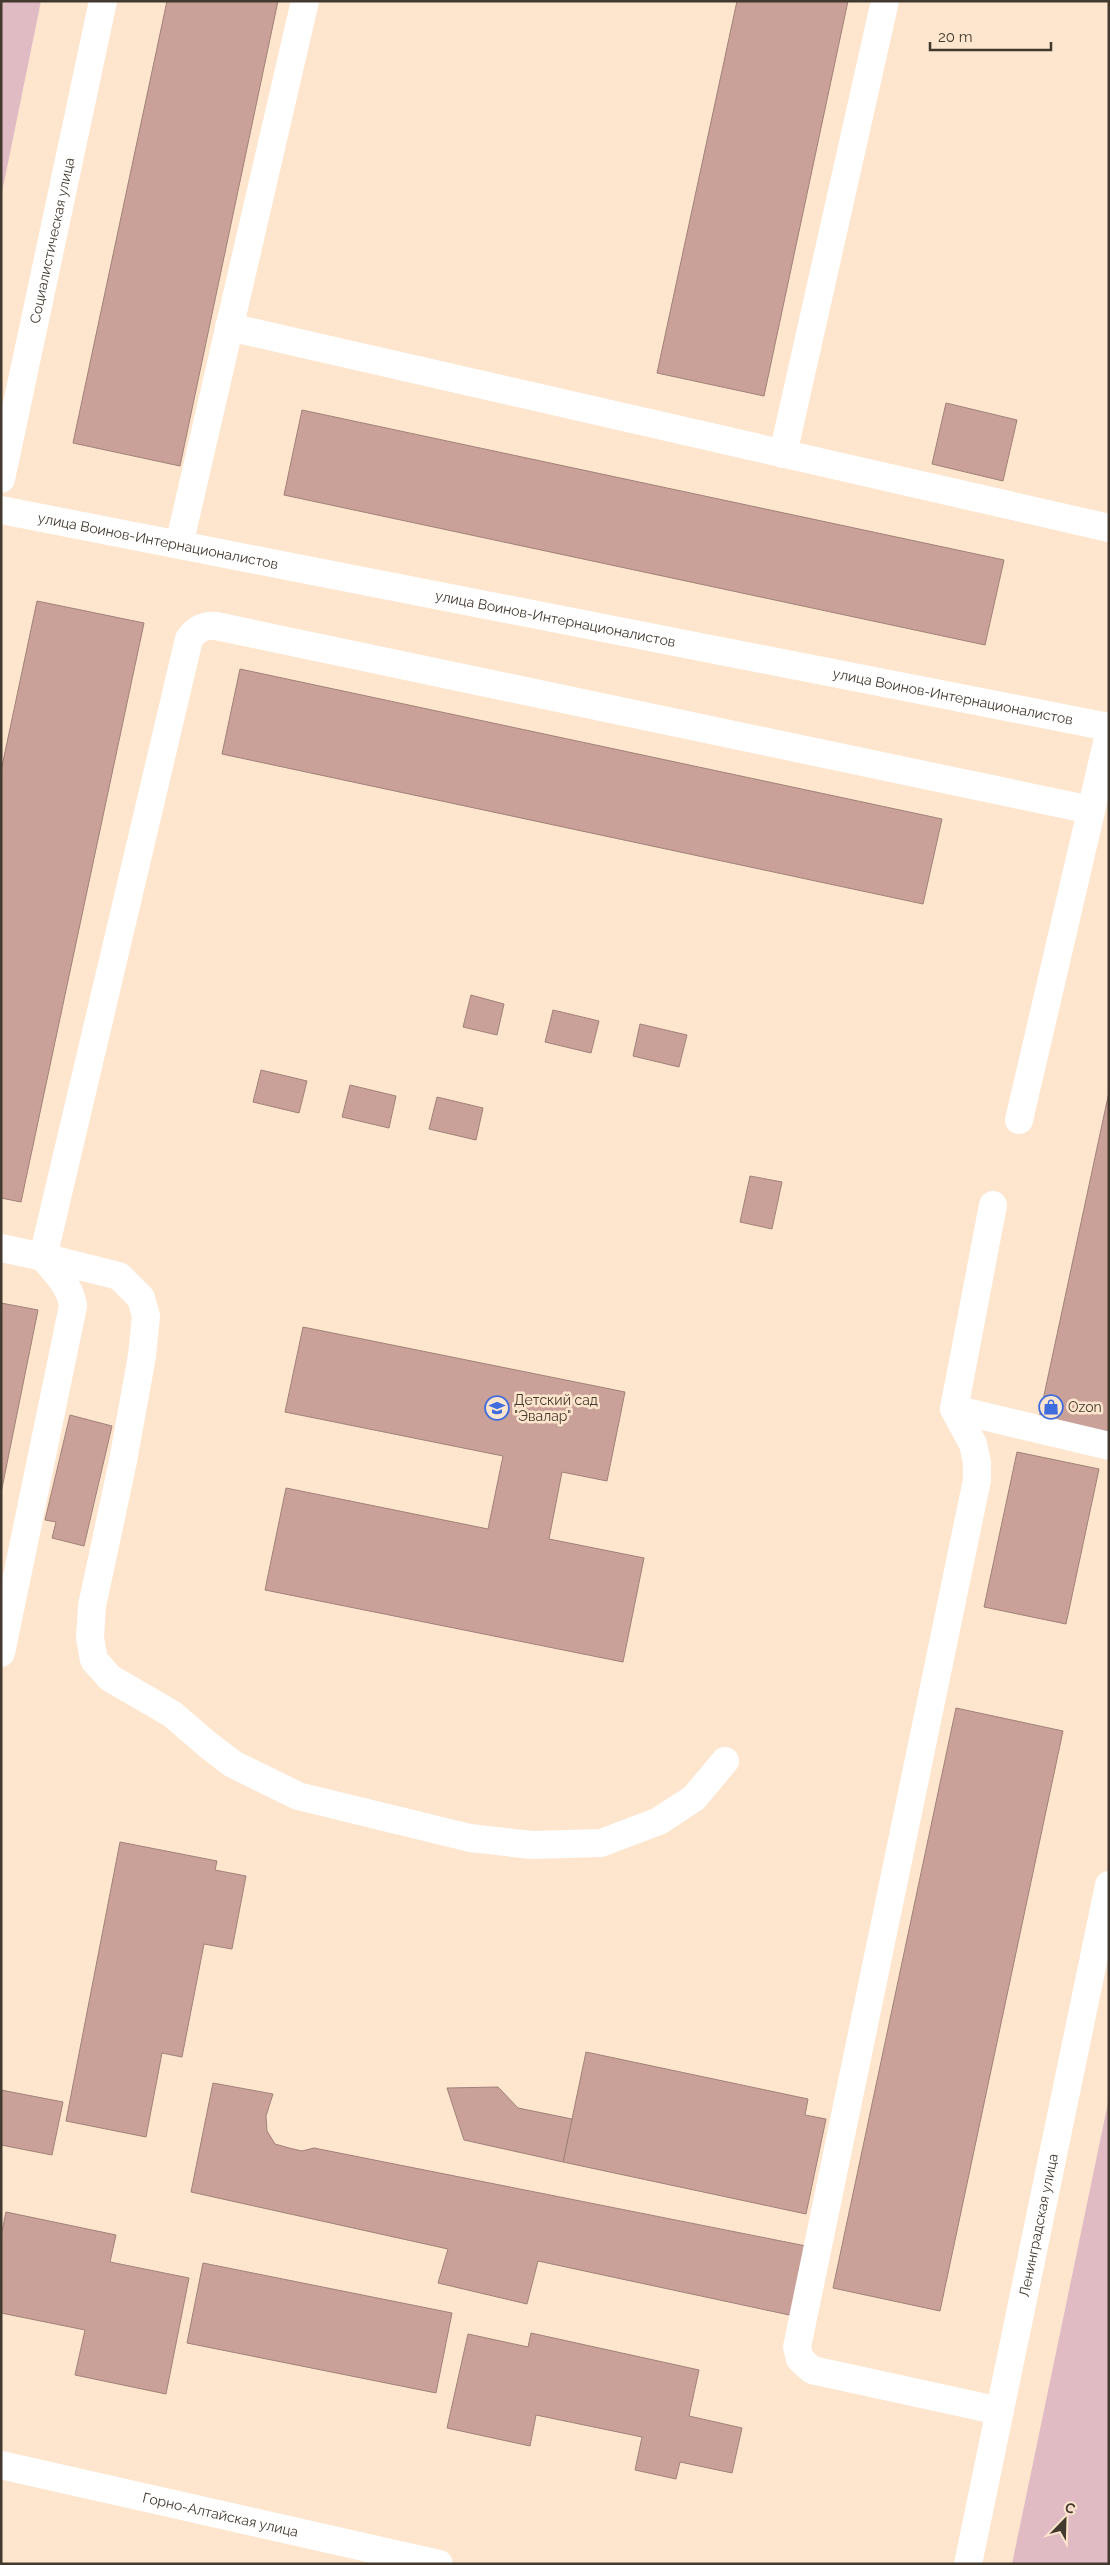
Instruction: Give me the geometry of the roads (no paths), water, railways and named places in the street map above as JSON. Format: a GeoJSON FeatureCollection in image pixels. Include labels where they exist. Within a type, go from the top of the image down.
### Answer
{"type":"FeatureCollection","features":[{"type":"Feature","properties":{"kind":"street","name":"Социалистическая улица"},"geometry":{"type":"LineString","coordinates":[[1,479],[103,1]]}},
{"type":"Feature","properties":{"kind":"street"},"geometry":{"type":"LineString","coordinates":[[178,544],[305,1]]}},
{"type":"Feature","properties":{"kind":"street"},"geometry":{"type":"LineString","coordinates":[[783,454],[885,1]]}},
{"type":"Feature","properties":{"kind":"street"},"geometry":{"type":"LineString","coordinates":[[229,327],[1109,528]]}},
{"type":"Feature","properties":{"kind":"street","name":"улица Воинов-Интернационалистов"},"geometry":{"type":"LineString","coordinates":[[1,510],[1109,727]]}},
{"type":"Feature","properties":{"kind":"street"},"geometry":{"type":"LineString","coordinates":[[43,1257],[188,639],[199,628],[208,625],[216,626],[1091,810]]}},
{"type":"Feature","properties":{"kind":"street"},"geometry":{"type":"LineString","coordinates":[[1019,1120],[1109,734]]}},
{"type":"Feature","properties":{"kind":"street"},"geometry":{"type":"LineString","coordinates":[[993,1205],[954,1409],[973,1444],[977,1462],[977,1480],[797,2347],[800,2360],[812,2370],[1000,2411]]}},
{"type":"Feature","properties":{"kind":"street"},"geometry":{"type":"LineString","coordinates":[[1,1248],[119,1276],[141,1298],[146,1316],[142,1356],[123,1461],[92,1606],[90,1638],[94,1660],[110,1678],[172,1714],[233,1764],[298,1796],[470,1838],[532,1845],[601,1842],[659,1821],[694,1798],[725,1761]]}},
{"type":"Feature","properties":{"kind":"street"},"geometry":{"type":"LineString","coordinates":[[1,1652],[73,1306],[71,1294],[66,1284],[43,1257]]}},
{"type":"Feature","properties":{"kind":"street"},"geometry":{"type":"LineString","coordinates":[[954,1409],[1109,1446]]}},
{"type":"Feature","properties":{"kind":"street","name":"Ленинградская улица"},"geometry":{"type":"LineString","coordinates":[[968,2564],[1109,1886]]}},
{"type":"Feature","properties":{"kind":"street","name":"Горно-Алтайская улица"},"geometry":{"type":"LineString","coordinates":[[1,2465],[439,2564]]}},
{"type":"Feature","properties":{"kind":"place","name":"Ozon"},"geometry":{"type":"Point","coordinates":[1051,1407]}},
{"type":"Feature","properties":{"kind":"place","name":"Детский сад \"Эвалар\""},"geometry":{"type":"Point","coordinates":[497,1408]}}]}
